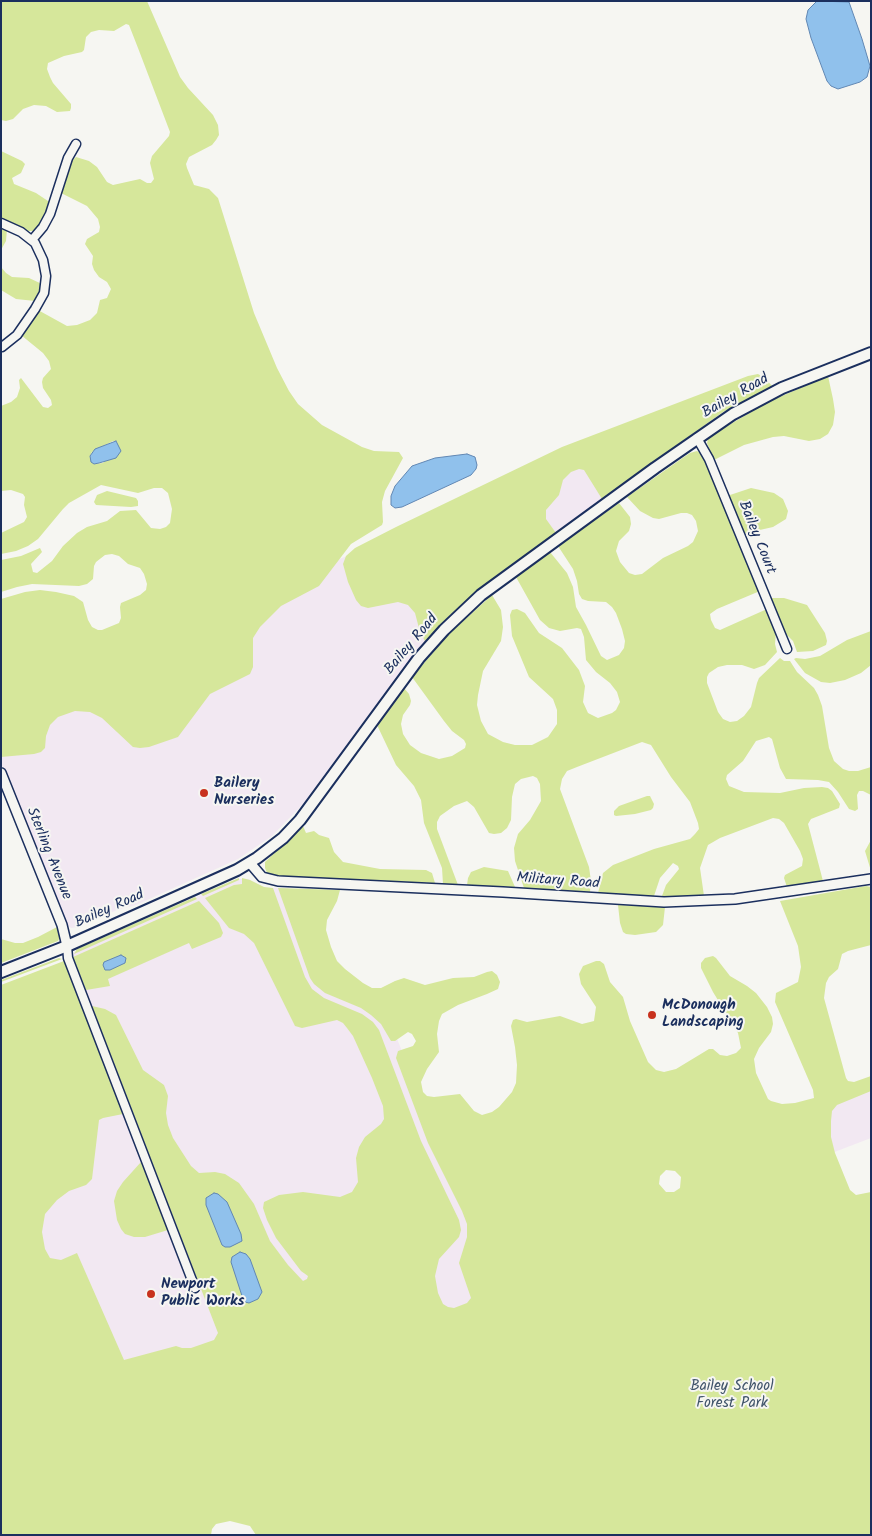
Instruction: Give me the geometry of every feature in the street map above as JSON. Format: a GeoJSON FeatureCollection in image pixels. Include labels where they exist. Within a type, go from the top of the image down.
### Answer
{"type":"FeatureCollection","features":[{"type":"Feature","properties":{"kind":"main road","name":"Bailey Road"},"geometry":{"type":"LineString","coordinates":[[1,972],[67,946],[250,863],[273,846],[300,820],[414,664],[462,612],[502,580],[697,438],[740,410],[775,391],[871,353]]}},
{"type":"Feature","properties":{"kind":"street"},"geometry":{"type":"LineString","coordinates":[[32,240],[43,227],[50,214],[68,158],[76,144]]}},
{"type":"Feature","properties":{"kind":"street"},"geometry":{"type":"LineString","coordinates":[[1,223],[21,232],[32,240],[40,252],[45,265],[46,280],[44,293],[35,309],[17,335],[2,347]]}},
{"type":"Feature","properties":{"kind":"street","name":"Bailey Court"},"geometry":{"type":"LineString","coordinates":[[697,438],[709,457],[786,649]]}},
{"type":"Feature","properties":{"kind":"street","name":"Sterling Avenue"},"geometry":{"type":"LineString","coordinates":[[1,773],[60,920],[67,946]]}},
{"type":"Feature","properties":{"kind":"street","name":"Military Road"},"geometry":{"type":"LineString","coordinates":[[250,863],[262,877],[278,882],[503,892],[664,902],[735,899],[871,878]]}},
{"type":"Feature","properties":{"kind":"street"},"geometry":{"type":"LineString","coordinates":[[67,946],[69,960],[195,1288]]}},
{"type":"Feature","properties":{"kind":"shaded area"},"geometry":{"type":"Polygon","coordinates":[[[723,412],[486,584],[450,615],[403,668],[303,804],[272,836],[238,859],[136,905],[117,910],[78,927],[71,928],[66,924],[1,763],[1,691],[693,421],[723,412]]]}},
{"type":"Feature","properties":{"kind":"shaded area"},"geometry":{"type":"Polygon","coordinates":[[[237,879],[248,879],[264,887],[288,888],[330,965],[389,1018],[511,1332],[22,1522],[1,1231],[103,1061],[194,1300],[201,1294],[74,960],[74,952],[237,879]]]}},
{"type":"Feature","properties":{"kind":"shaded area"},"geometry":{"type":"Polygon","coordinates":[[[871,1090],[871,1138],[824,1156],[807,1114],[871,1090]]]}},
{"type":"Feature","properties":{"kind":"green space"},"geometry":{"type":"Polygon","coordinates":[[[1,1],[147,1],[180,77],[213,115],[218,125],[219,135],[216,140],[212,145],[189,157],[186,164],[187,168],[194,185],[209,189],[218,198],[254,313],[277,368],[289,391],[298,404],[322,425],[362,447],[374,451],[399,452],[403,458],[385,491],[382,502],[382,525],[351,544],[319,586],[281,606],[260,627],[253,638],[253,667],[250,674],[210,694],[178,737],[149,747],[133,747],[102,718],[90,712],[75,711],[58,717],[50,725],[46,736],[45,748],[41,752],[1,757],[1,599],[40,590],[74,596],[83,602],[92,627],[102,630],[119,623],[121,603],[140,595],[146,590],[147,584],[140,568],[128,564],[119,556],[112,554],[105,555],[96,562],[93,579],[87,584],[79,586],[32,584],[1,592],[1,560],[21,556],[40,548],[42,552],[31,564],[33,572],[37,573],[52,561],[63,546],[77,533],[87,527],[107,521],[120,511],[136,510],[151,528],[160,529],[170,523],[172,509],[168,493],[162,488],[154,488],[138,493],[101,485],[69,503],[38,539],[28,546],[1,554],[1,533],[24,522],[27,517],[23,494],[11,490],[1,491],[1,406],[17,397],[20,388],[19,380],[21,378],[43,407],[48,408],[52,405],[42,382],[51,369],[49,361],[43,353],[21,335],[38,310],[67,326],[77,325],[90,320],[97,313],[100,300],[107,298],[111,289],[107,282],[99,277],[94,270],[92,264],[93,256],[85,244],[87,239],[99,232],[98,219],[87,206],[61,193],[71,162],[76,157],[89,161],[97,167],[107,182],[113,185],[140,179],[151,183],[154,179],[150,163],[152,156],[169,136],[170,132],[129,25],[126,24],[114,31],[99,30],[91,32],[86,37],[82,52],[64,56],[48,63],[47,69],[50,77],[71,104],[70,111],[57,112],[46,106],[34,105],[23,109],[13,119],[1,120],[1,1]],[[113,441],[92,452],[90,456],[94,464],[103,463],[117,442],[113,441]]]}},
{"type":"Feature","properties":{"kind":"green space"},"geometry":{"type":"Polygon","coordinates":[[[1,151],[25,164],[21,173],[12,178],[14,184],[36,193],[51,203],[38,228],[33,231],[28,231],[1,219],[1,151]]]}},
{"type":"Feature","properties":{"kind":"green space"},"geometry":{"type":"Polygon","coordinates":[[[1,227],[7,229],[6,241],[1,250],[1,227]]]}},
{"type":"Feature","properties":{"kind":"green space"},"geometry":{"type":"Polygon","coordinates":[[[1,267],[12,277],[29,278],[42,284],[35,301],[16,299],[1,290],[1,267]]]}},
{"type":"Feature","properties":{"kind":"green space"},"geometry":{"type":"Polygon","coordinates":[[[758,374],[765,378],[772,386],[723,412],[602,499],[584,470],[579,469],[571,472],[563,480],[559,495],[546,510],[546,519],[556,533],[476,592],[425,641],[420,632],[415,613],[408,605],[398,602],[368,608],[361,606],[356,600],[343,564],[346,556],[355,548],[562,447],[748,376],[758,374]]]}},
{"type":"Feature","properties":{"kind":"green space"},"geometry":{"type":"Polygon","coordinates":[[[828,376],[835,412],[833,425],[828,434],[820,439],[809,441],[784,436],[773,437],[744,445],[714,460],[707,443],[712,435],[768,402],[828,376]]]}},
{"type":"Feature","properties":{"kind":"green space"},"geometry":{"type":"Polygon","coordinates":[[[697,451],[703,455],[760,591],[717,609],[710,614],[711,620],[715,628],[720,630],[767,609],[776,632],[775,644],[777,652],[765,665],[754,669],[742,665],[727,665],[718,667],[709,673],[707,683],[718,712],[723,719],[730,722],[737,721],[751,707],[759,678],[780,658],[784,661],[790,661],[797,672],[814,688],[818,695],[822,706],[829,748],[834,761],[843,769],[849,771],[858,771],[871,767],[871,795],[859,791],[857,795],[858,809],[855,811],[849,809],[829,782],[786,779],[780,768],[772,739],[769,737],[756,741],[743,761],[727,775],[726,779],[729,786],[744,792],[780,793],[804,788],[822,787],[832,791],[840,804],[839,808],[811,819],[808,824],[823,881],[787,887],[785,875],[802,866],[803,859],[784,823],[779,819],[773,818],[720,838],[708,845],[700,868],[704,896],[662,896],[666,885],[679,869],[673,863],[660,878],[654,896],[598,893],[603,873],[613,865],[654,849],[690,839],[699,829],[690,802],[671,777],[651,745],[642,742],[567,771],[562,779],[560,789],[589,867],[590,892],[524,888],[515,861],[514,848],[518,834],[530,820],[541,801],[540,784],[537,778],[533,776],[521,779],[515,784],[512,797],[511,820],[507,828],[501,833],[489,833],[474,807],[467,801],[454,806],[440,816],[437,822],[437,829],[458,885],[443,884],[442,868],[424,823],[421,800],[414,786],[396,765],[377,725],[404,688],[409,694],[411,701],[403,715],[401,724],[403,734],[410,745],[421,753],[439,759],[452,756],[465,748],[464,740],[452,731],[412,677],[449,634],[492,595],[501,610],[503,627],[501,641],[483,671],[478,695],[477,705],[481,721],[488,734],[503,742],[515,745],[532,745],[548,737],[557,724],[557,710],[553,699],[529,677],[512,636],[510,615],[512,610],[517,609],[525,613],[539,633],[562,648],[579,670],[585,686],[583,702],[588,713],[598,718],[616,710],[620,702],[617,692],[586,660],[584,637],[581,629],[560,631],[549,628],[540,620],[516,577],[550,552],[567,573],[573,587],[576,607],[601,656],[607,660],[619,655],[624,648],[625,641],[616,613],[606,602],[582,599],[573,569],[558,546],[619,503],[630,517],[631,524],[629,531],[619,541],[616,551],[620,562],[629,573],[635,575],[642,574],[663,558],[688,546],[693,542],[698,531],[696,521],[692,515],[681,513],[659,519],[653,518],[640,511],[627,497],[690,453],[697,451]]]}},
{"type":"Feature","properties":{"kind":"green space"},"geometry":{"type":"Polygon","coordinates":[[[751,488],[774,493],[783,499],[788,511],[786,519],[773,527],[742,534],[727,496],[751,488]]]}},
{"type":"Feature","properties":{"kind":"green space"},"geometry":{"type":"Polygon","coordinates":[[[107,491],[136,498],[138,506],[96,505],[94,502],[97,495],[107,491]]]}},
{"type":"Feature","properties":{"kind":"green space"},"geometry":{"type":"Polygon","coordinates":[[[768,598],[784,598],[807,605],[825,633],[826,645],[813,651],[797,652],[793,641],[783,631],[768,598]]]}},
{"type":"Feature","properties":{"kind":"green space"},"geometry":{"type":"Polygon","coordinates":[[[871,631],[871,665],[861,673],[845,680],[830,683],[821,682],[805,673],[794,659],[820,656],[847,640],[871,631]]]}},
{"type":"Feature","properties":{"kind":"green space"},"geometry":{"type":"Polygon","coordinates":[[[650,796],[654,804],[651,810],[635,814],[614,815],[614,811],[619,806],[650,796]]]}},
{"type":"Feature","properties":{"kind":"green space"},"geometry":{"type":"Polygon","coordinates":[[[303,826],[306,833],[314,831],[319,835],[329,838],[334,852],[343,862],[380,869],[426,870],[432,873],[435,883],[279,876],[267,873],[265,862],[303,826]]]}},
{"type":"Feature","properties":{"kind":"green space"},"geometry":{"type":"Polygon","coordinates":[[[871,840],[871,871],[865,851],[871,840]]]}},
{"type":"Feature","properties":{"kind":"green space"},"geometry":{"type":"Polygon","coordinates":[[[484,867],[508,871],[515,887],[467,885],[471,872],[484,867]]]}},
{"type":"Feature","properties":{"kind":"green space"},"geometry":{"type":"Polygon","coordinates":[[[239,878],[239,880],[203,896],[201,894],[239,878]]]}},
{"type":"Feature","properties":{"kind":"green space","name":"Bailey School Forest Park"},"geometry":{"type":"Polygon","coordinates":[[[242,878],[264,887],[273,888],[305,977],[312,989],[324,998],[362,1014],[373,1022],[379,1030],[421,1141],[459,1220],[461,1230],[459,1237],[439,1259],[435,1276],[438,1293],[443,1304],[454,1308],[467,1303],[471,1298],[459,1263],[467,1237],[467,1224],[428,1143],[396,1058],[398,1051],[413,1046],[416,1041],[412,1034],[408,1032],[395,1041],[391,1041],[381,1024],[371,1015],[361,1008],[325,993],[314,984],[310,978],[278,888],[340,890],[337,901],[327,920],[326,930],[331,947],[337,961],[345,969],[372,988],[381,988],[404,978],[425,985],[453,978],[474,977],[492,971],[497,975],[500,982],[498,989],[458,1005],[442,1014],[437,1034],[439,1052],[427,1069],[421,1082],[423,1092],[427,1096],[460,1094],[474,1111],[482,1115],[492,1112],[499,1107],[512,1092],[516,1083],[517,1065],[511,1026],[513,1020],[527,1022],[560,1016],[582,1024],[594,1021],[596,1007],[581,984],[579,974],[583,966],[596,961],[604,964],[610,982],[623,997],[630,1021],[648,1062],[656,1070],[664,1072],[676,1069],[709,1049],[713,1049],[720,1055],[727,1056],[736,1053],[741,1048],[738,1033],[701,968],[701,963],[705,958],[713,956],[730,976],[756,993],[772,1017],[771,1032],[759,1048],[754,1059],[756,1073],[768,1099],[782,1104],[814,1098],[813,1090],[775,1002],[776,993],[798,982],[801,967],[798,946],[780,901],[866,886],[871,887],[871,945],[842,954],[838,969],[829,977],[826,983],[824,998],[846,1078],[848,1081],[854,1082],[871,1076],[871,1091],[837,1105],[832,1111],[831,1137],[835,1153],[850,1190],[856,1195],[871,1192],[871,1535],[256,1535],[250,1526],[230,1521],[216,1524],[212,1529],[211,1535],[1,1535],[1,985],[64,961],[123,1114],[99,1120],[92,1179],[86,1185],[69,1191],[57,1200],[45,1214],[42,1232],[45,1249],[50,1258],[61,1260],[77,1253],[124,1360],[176,1346],[191,1348],[214,1340],[218,1333],[92,1006],[105,1009],[116,1015],[143,1070],[164,1085],[168,1096],[166,1113],[168,1125],[173,1138],[191,1166],[199,1173],[215,1172],[225,1174],[239,1183],[254,1204],[270,1241],[303,1281],[308,1276],[301,1271],[276,1238],[263,1208],[264,1202],[279,1195],[303,1192],[340,1197],[352,1192],[358,1182],[356,1158],[359,1147],[365,1137],[381,1124],[384,1119],[383,1106],[372,1078],[353,1036],[343,1023],[337,1020],[302,1028],[295,1026],[254,943],[244,934],[229,928],[205,898],[234,885],[242,884],[242,878]],[[666,1170],[660,1176],[659,1184],[666,1192],[674,1192],[680,1188],[681,1177],[675,1171],[666,1170]]]}},
{"type":"Feature","properties":{"kind":"green space"},"geometry":{"type":"Polygon","coordinates":[[[195,897],[197,899],[74,954],[77,949],[195,897]]]}},
{"type":"Feature","properties":{"kind":"green space"},"geometry":{"type":"Polygon","coordinates":[[[199,901],[219,923],[223,933],[221,937],[192,949],[189,943],[108,979],[110,986],[86,990],[73,957],[199,901]]]}},
{"type":"Feature","properties":{"kind":"green space"},"geometry":{"type":"Polygon","coordinates":[[[618,905],[665,907],[663,925],[656,932],[635,935],[626,934],[623,932],[620,923],[618,905]]]}},
{"type":"Feature","properties":{"kind":"green space"},"geometry":{"type":"Polygon","coordinates":[[[59,926],[61,935],[58,941],[1,963],[1,939],[23,943],[59,926]]]}},
{"type":"Feature","properties":{"kind":"green space"},"geometry":{"type":"Polygon","coordinates":[[[59,958],[62,959],[1,982],[1,980],[59,958]]]}},
{"type":"Feature","properties":{"kind":"green space"},"geometry":{"type":"Polygon","coordinates":[[[141,1162],[168,1230],[145,1237],[134,1237],[125,1234],[121,1229],[117,1220],[114,1201],[117,1191],[123,1182],[141,1162]]]}},
{"type":"Feature","properties":{"kind":"water"},"geometry":{"type":"Polygon","coordinates":[[[817,1],[849,2],[870,66],[867,77],[860,82],[838,89],[831,86],[827,81],[806,19],[808,10],[817,1]]]}},
{"type":"Feature","properties":{"kind":"water"},"geometry":{"type":"Polygon","coordinates":[[[116,441],[121,451],[116,458],[94,464],[91,462],[90,456],[95,449],[116,441]]]}},
{"type":"Feature","properties":{"kind":"water"},"geometry":{"type":"Polygon","coordinates":[[[467,454],[475,457],[477,465],[471,475],[402,507],[395,508],[391,505],[391,496],[395,486],[412,466],[435,458],[467,454]]]}},
{"type":"Feature","properties":{"kind":"water"},"geometry":{"type":"Polygon","coordinates":[[[121,955],[126,958],[125,963],[110,970],[105,970],[104,962],[121,955]]]}},
{"type":"Feature","properties":{"kind":"water"},"geometry":{"type":"Polygon","coordinates":[[[214,1193],[227,1202],[241,1234],[242,1241],[230,1247],[222,1245],[206,1205],[206,1198],[214,1193]]]}},
{"type":"Feature","properties":{"kind":"water"},"geometry":{"type":"Polygon","coordinates":[[[240,1252],[246,1254],[250,1259],[262,1292],[258,1299],[249,1303],[243,1299],[231,1262],[232,1257],[240,1252]]]}},
{"type":"Feature","properties":{"kind":"place","name":"Bailery Nurseries"},"geometry":{"type":"Point","coordinates":[204,793]}},
{"type":"Feature","properties":{"kind":"place","name":"McDonough Landscaping"},"geometry":{"type":"Point","coordinates":[652,1015]}},
{"type":"Feature","properties":{"kind":"place","name":"Newport Public Works"},"geometry":{"type":"Point","coordinates":[151,1294]}}]}
